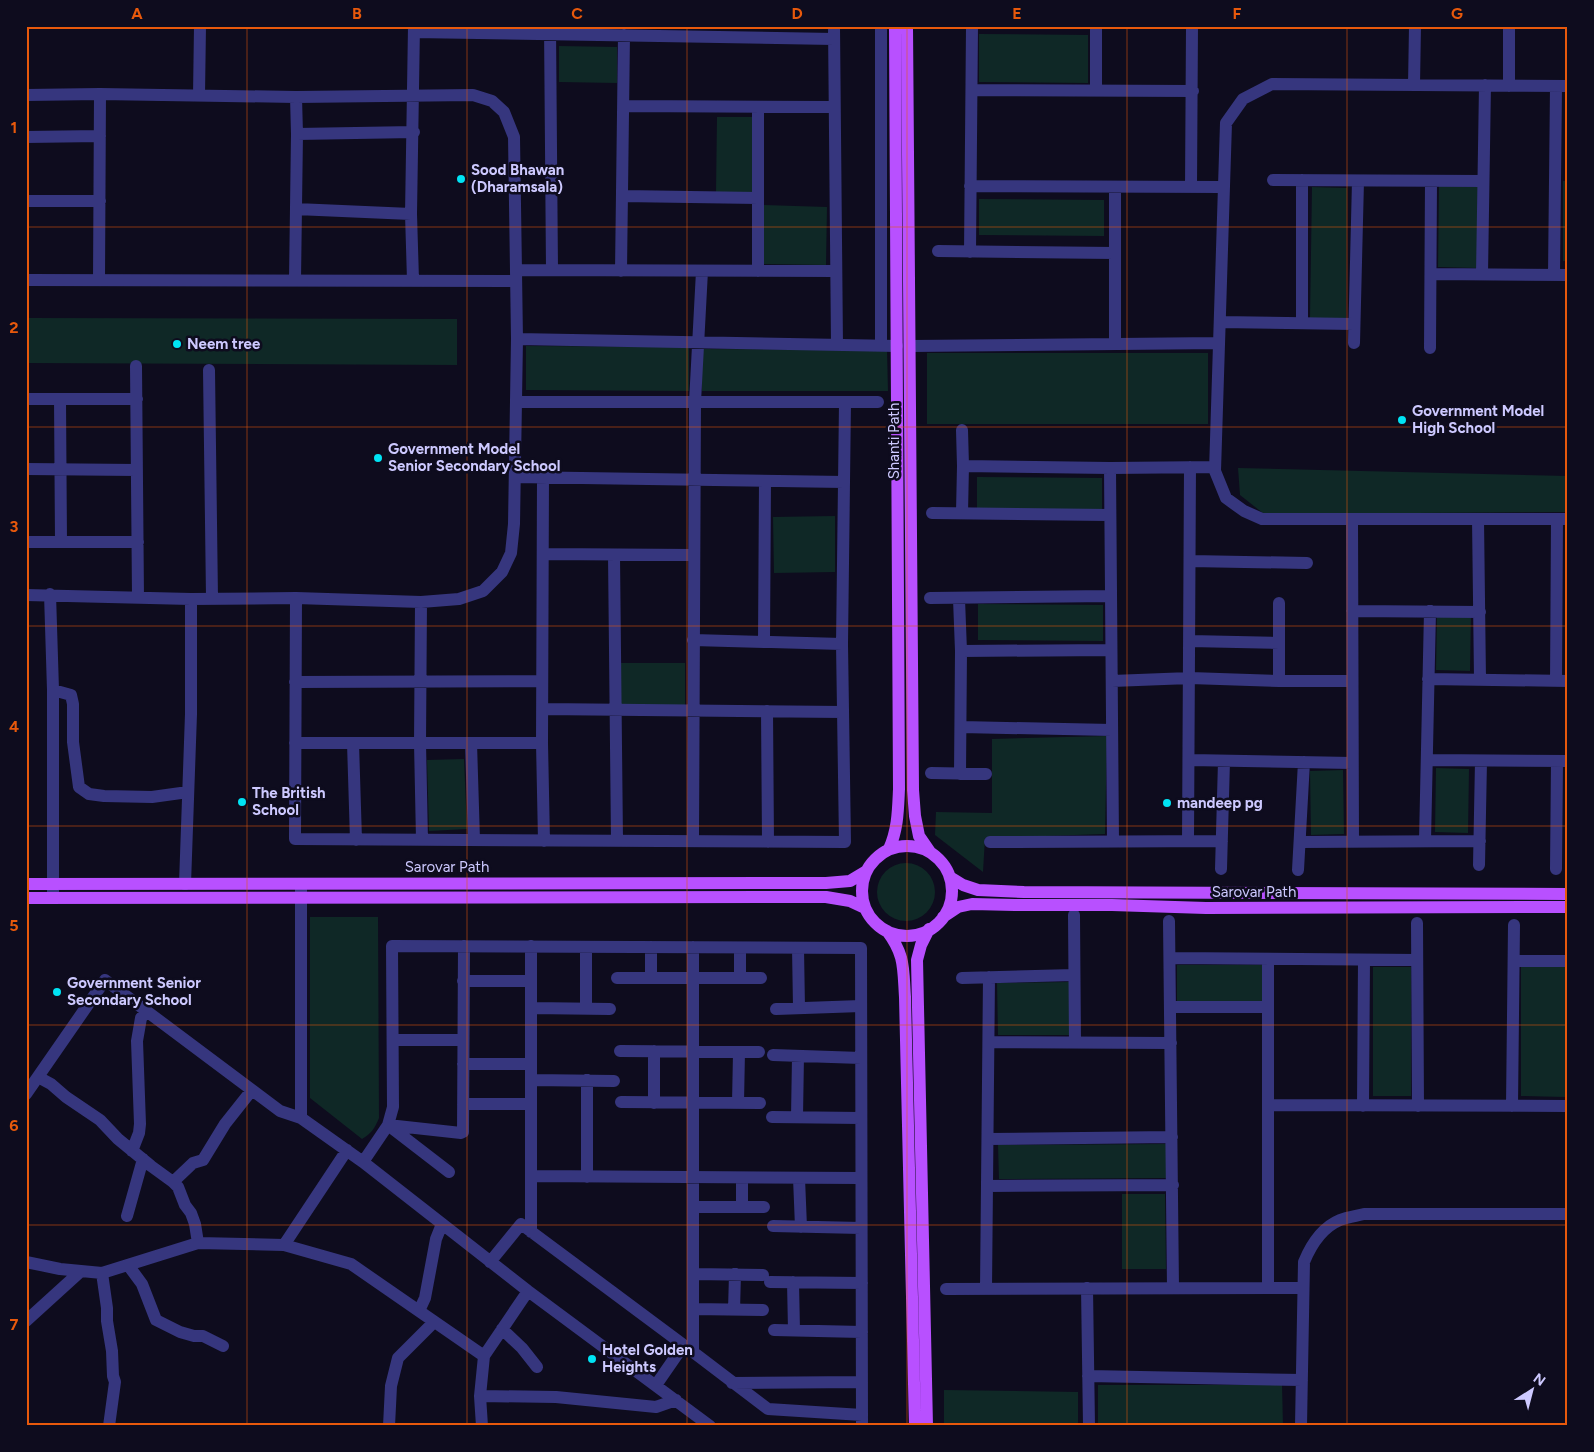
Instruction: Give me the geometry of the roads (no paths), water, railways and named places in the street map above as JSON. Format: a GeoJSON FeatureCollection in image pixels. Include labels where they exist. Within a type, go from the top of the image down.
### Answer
{"type":"FeatureCollection","features":[{"type":"Feature","properties":{"kind":"main road","name":"Shanti Path"},"geometry":{"type":"LineString","coordinates":[[889,849],[894,839],[898,818],[899,789],[895,26]]}},
{"type":"Feature","properties":{"kind":"main road","name":"Shanti Path"},"geometry":{"type":"LineString","coordinates":[[908,26],[913,790],[919,836],[930,852]]}},
{"type":"Feature","properties":{"kind":"main road"},"geometry":{"type":"LineString","coordinates":[[887,931],[902,935],[915,935],[929,929],[943,917],[949,906],[951,896],[950,877],[942,863],[930,852],[912,846],[899,846],[889,849],[882,853],[868,867],[863,882],[863,902],[866,908],[872,919],[887,931],[896,943],[902,958],[905,997],[915,1426]]}},
{"type":"Feature","properties":{"kind":"main road","name":"Sarovar Path"},"geometry":{"type":"LineString","coordinates":[[26,884],[826,883],[850,881],[866,872]]}},
{"type":"Feature","properties":{"kind":"main road","name":"Sarovar Path"},"geometry":{"type":"LineString","coordinates":[[950,877],[963,885],[978,890],[1024,892],[1568,894]]}},
{"type":"Feature","properties":{"kind":"main road","name":"Sarovar Path"},"geometry":{"type":"LineString","coordinates":[[26,898],[826,897],[850,901],[866,908]]}},
{"type":"Feature","properties":{"kind":"main road","name":"Sarovar Path"},"geometry":{"type":"LineString","coordinates":[[943,917],[958,907],[972,904],[1206,908],[1568,907]]}},
{"type":"Feature","properties":{"kind":"main road"},"geometry":{"type":"LineString","coordinates":[[927,1426],[917,960],[921,945],[929,929]]}},
{"type":"Feature","properties":{"kind":"street"},"geometry":{"type":"LineString","coordinates":[[199,95],[200,26]]}},
{"type":"Feature","properties":{"kind":"street"},"geometry":{"type":"LineString","coordinates":[[881,26],[881,346]]}},
{"type":"Feature","properties":{"kind":"street"},"geometry":{"type":"LineString","coordinates":[[970,252],[972,26]]}},
{"type":"Feature","properties":{"kind":"street"},"geometry":{"type":"LineString","coordinates":[[1096,26],[1096,91]]}},
{"type":"Feature","properties":{"kind":"street"},"geometry":{"type":"LineString","coordinates":[[1191,187],[1192,26]]}},
{"type":"Feature","properties":{"kind":"street"},"geometry":{"type":"LineString","coordinates":[[1414,85],[1415,26]]}},
{"type":"Feature","properties":{"kind":"street"},"geometry":{"type":"LineString","coordinates":[[1509,26],[1509,86]]}},
{"type":"Feature","properties":{"kind":"street"},"geometry":{"type":"LineString","coordinates":[[413,280],[414,29],[550,30],[624,35],[834,32],[836,345]]}},
{"type":"Feature","properties":{"kind":"street"},"geometry":{"type":"LineString","coordinates":[[550,30],[552,270]]}},
{"type":"Feature","properties":{"kind":"street"},"geometry":{"type":"LineString","coordinates":[[621,271],[624,35]]}},
{"type":"Feature","properties":{"kind":"street"},"geometry":{"type":"LineString","coordinates":[[1428,679],[1562,681],[1562,518],[1262,519],[1244,512],[1226,498],[1215,467],[1226,122],[1243,99],[1272,84],[1562,86],[1561,174],[1554,275]]}},
{"type":"Feature","properties":{"kind":"street"},"geometry":{"type":"LineString","coordinates":[[1482,274],[1485,85]]}},
{"type":"Feature","properties":{"kind":"street"},"geometry":{"type":"LineString","coordinates":[[972,90],[1192,91]]}},
{"type":"Feature","properties":{"kind":"street"},"geometry":{"type":"LineString","coordinates":[[99,280],[100,94]]}},
{"type":"Feature","properties":{"kind":"street"},"geometry":{"type":"LineString","coordinates":[[26,95],[100,94],[296,97],[472,95],[492,101],[504,112],[514,137],[517,339],[514,524],[511,552],[502,572],[484,591],[460,599],[422,602],[296,598],[191,599],[50,594],[26,595]]}},
{"type":"Feature","properties":{"kind":"street"},"geometry":{"type":"LineString","coordinates":[[295,280],[296,97]]}},
{"type":"Feature","properties":{"kind":"street"},"geometry":{"type":"LineString","coordinates":[[623,106],[834,108]]}},
{"type":"Feature","properties":{"kind":"street"},"geometry":{"type":"LineString","coordinates":[[758,107],[758,271]]}},
{"type":"Feature","properties":{"kind":"street"},"geometry":{"type":"LineString","coordinates":[[297,134],[414,132]]}},
{"type":"Feature","properties":{"kind":"street"},"geometry":{"type":"LineString","coordinates":[[26,137],[100,136]]}},
{"type":"Feature","properties":{"kind":"street"},"geometry":{"type":"LineString","coordinates":[[1273,180],[1483,181]]}},
{"type":"Feature","properties":{"kind":"street"},"geometry":{"type":"LineString","coordinates":[[1302,180],[1302,323]]}},
{"type":"Feature","properties":{"kind":"street"},"geometry":{"type":"LineString","coordinates":[[1354,343],[1358,181]]}},
{"type":"Feature","properties":{"kind":"street"},"geometry":{"type":"LineString","coordinates":[[1430,348],[1431,181]]}},
{"type":"Feature","properties":{"kind":"street"},"geometry":{"type":"LineString","coordinates":[[970,186],[1223,188]]}},
{"type":"Feature","properties":{"kind":"street"},"geometry":{"type":"LineString","coordinates":[[1115,187],[1115,344]]}},
{"type":"Feature","properties":{"kind":"street"},"geometry":{"type":"LineString","coordinates":[[622,196],[758,198]]}},
{"type":"Feature","properties":{"kind":"street"},"geometry":{"type":"LineString","coordinates":[[26,201],[100,201]]}},
{"type":"Feature","properties":{"kind":"street"},"geometry":{"type":"LineString","coordinates":[[296,210],[412,214]]}},
{"type":"Feature","properties":{"kind":"street"},"geometry":{"type":"LineString","coordinates":[[938,252],[1115,253]]}},
{"type":"Feature","properties":{"kind":"street"},"geometry":{"type":"LineString","coordinates":[[26,280],[413,280],[516,276],[552,270],[836,271]]}},
{"type":"Feature","properties":{"kind":"street"},"geometry":{"type":"LineString","coordinates":[[693,841],[695,402],[702,271]]}},
{"type":"Feature","properties":{"kind":"street"},"geometry":{"type":"LineString","coordinates":[[1431,274],[1568,275]]}},
{"type":"Feature","properties":{"kind":"street"},"geometry":{"type":"LineString","coordinates":[[1220,322],[1354,324]]}},
{"type":"Feature","properties":{"kind":"street"},"geometry":{"type":"LineString","coordinates":[[517,339],[897,346]]}},
{"type":"Feature","properties":{"kind":"street"},"geometry":{"type":"LineString","coordinates":[[910,346],[1219,343]]}},
{"type":"Feature","properties":{"kind":"street"},"geometry":{"type":"LineString","coordinates":[[136,366],[138,597]]}},
{"type":"Feature","properties":{"kind":"street"},"geometry":{"type":"LineString","coordinates":[[209,370],[212,598]]}},
{"type":"Feature","properties":{"kind":"street"},"geometry":{"type":"LineString","coordinates":[[26,399],[137,399]]}},
{"type":"Feature","properties":{"kind":"street"},"geometry":{"type":"LineString","coordinates":[[60,399],[60,542]]}},
{"type":"Feature","properties":{"kind":"street"},"geometry":{"type":"LineString","coordinates":[[516,402],[878,402]]}},
{"type":"Feature","properties":{"kind":"street"},"geometry":{"type":"LineString","coordinates":[[296,598],[295,839],[845,842],[842,644],[845,402]]}},
{"type":"Feature","properties":{"kind":"street"},"geometry":{"type":"LineString","coordinates":[[962,430],[962,513]]}},
{"type":"Feature","properties":{"kind":"street"},"geometry":{"type":"LineString","coordinates":[[963,466],[1215,467]]}},
{"type":"Feature","properties":{"kind":"street"},"geometry":{"type":"LineString","coordinates":[[1188,841],[1190,760],[1190,467]]}},
{"type":"Feature","properties":{"kind":"street"},"geometry":{"type":"LineString","coordinates":[[1110,468],[1113,841]]}},
{"type":"Feature","properties":{"kind":"street"},"geometry":{"type":"LineString","coordinates":[[26,469],[137,470]]}},
{"type":"Feature","properties":{"kind":"street"},"geometry":{"type":"LineString","coordinates":[[515,477],[844,482]]}},
{"type":"Feature","properties":{"kind":"street"},"geometry":{"type":"LineString","coordinates":[[543,477],[542,743],[544,841]]}},
{"type":"Feature","properties":{"kind":"street"},"geometry":{"type":"LineString","coordinates":[[764,642],[765,481]]}},
{"type":"Feature","properties":{"kind":"street"},"geometry":{"type":"LineString","coordinates":[[932,513],[1110,515]]}},
{"type":"Feature","properties":{"kind":"street"},"geometry":{"type":"LineString","coordinates":[[1352,519],[1353,842]]}},
{"type":"Feature","properties":{"kind":"street"},"geometry":{"type":"LineString","coordinates":[[1478,519],[1480,680]]}},
{"type":"Feature","properties":{"kind":"street"},"geometry":{"type":"LineString","coordinates":[[26,542],[138,542]]}},
{"type":"Feature","properties":{"kind":"street"},"geometry":{"type":"LineString","coordinates":[[543,554],[694,555]]}},
{"type":"Feature","properties":{"kind":"street"},"geometry":{"type":"LineString","coordinates":[[614,555],[617,841]]}},
{"type":"Feature","properties":{"kind":"street"},"geometry":{"type":"LineString","coordinates":[[1190,561],[1307,563]]}},
{"type":"Feature","properties":{"kind":"street"},"geometry":{"type":"LineString","coordinates":[[50,594],[53,690],[53,898]]}},
{"type":"Feature","properties":{"kind":"street"},"geometry":{"type":"LineString","coordinates":[[930,598],[1110,596]]}},
{"type":"Feature","properties":{"kind":"street"},"geometry":{"type":"LineString","coordinates":[[185,884],[191,714],[191,599]]}},
{"type":"Feature","properties":{"kind":"street"},"geometry":{"type":"LineString","coordinates":[[959,599],[961,650],[960,774]]}},
{"type":"Feature","properties":{"kind":"street"},"geometry":{"type":"LineString","coordinates":[[422,602],[420,681],[422,840]]}},
{"type":"Feature","properties":{"kind":"street"},"geometry":{"type":"LineString","coordinates":[[1279,603],[1280,681]]}},
{"type":"Feature","properties":{"kind":"street"},"geometry":{"type":"LineString","coordinates":[[1352,611],[1480,612]]}},
{"type":"Feature","properties":{"kind":"street"},"geometry":{"type":"LineString","coordinates":[[1425,841],[1430,611]]}},
{"type":"Feature","properties":{"kind":"street"},"geometry":{"type":"LineString","coordinates":[[693,640],[842,644]]}},
{"type":"Feature","properties":{"kind":"street"},"geometry":{"type":"LineString","coordinates":[[1190,641],[1280,643]]}},
{"type":"Feature","properties":{"kind":"street"},"geometry":{"type":"LineString","coordinates":[[961,650],[1111,650]]}},
{"type":"Feature","properties":{"kind":"street"},"geometry":{"type":"LineString","coordinates":[[1112,680],[1190,678],[1352,681]]}},
{"type":"Feature","properties":{"kind":"street"},"geometry":{"type":"LineString","coordinates":[[296,682],[542,681]]}},
{"type":"Feature","properties":{"kind":"street"},"geometry":{"type":"LineString","coordinates":[[53,690],[71,695],[73,742],[79,787],[89,794],[104,796],[152,797],[188,792]]}},
{"type":"Feature","properties":{"kind":"street"},"geometry":{"type":"LineString","coordinates":[[543,709],[843,712]]}},
{"type":"Feature","properties":{"kind":"street"},"geometry":{"type":"LineString","coordinates":[[767,712],[768,842]]}},
{"type":"Feature","properties":{"kind":"street"},"geometry":{"type":"LineString","coordinates":[[961,727],[1112,730]]}},
{"type":"Feature","properties":{"kind":"street"},"geometry":{"type":"LineString","coordinates":[[295,743],[542,743]]}},
{"type":"Feature","properties":{"kind":"street"},"geometry":{"type":"LineString","coordinates":[[353,743],[356,840]]}},
{"type":"Feature","properties":{"kind":"street"},"geometry":{"type":"LineString","coordinates":[[471,743],[474,840]]}},
{"type":"Feature","properties":{"kind":"street"},"geometry":{"type":"LineString","coordinates":[[1190,760],[1352,763]]}},
{"type":"Feature","properties":{"kind":"street"},"geometry":{"type":"LineString","coordinates":[[1427,760],[1562,761],[1562,842],[1556,869]]}},
{"type":"Feature","properties":{"kind":"street"},"geometry":{"type":"LineString","coordinates":[[1221,870],[1224,761]]}},
{"type":"Feature","properties":{"kind":"street"},"geometry":{"type":"LineString","coordinates":[[1479,865],[1481,761]]}},
{"type":"Feature","properties":{"kind":"street"},"geometry":{"type":"LineString","coordinates":[[1298,870],[1304,762]]}},
{"type":"Feature","properties":{"kind":"street"},"geometry":{"type":"LineString","coordinates":[[931,773],[986,774]]}},
{"type":"Feature","properties":{"kind":"street"},"geometry":{"type":"LineString","coordinates":[[990,842],[1222,841]]}},
{"type":"Feature","properties":{"kind":"street"},"geometry":{"type":"LineString","coordinates":[[1300,842],[1480,841]]}},
{"type":"Feature","properties":{"kind":"street"},"geometry":{"type":"LineString","coordinates":[[300,884],[302,1118]]}},
{"type":"Feature","properties":{"kind":"street"},"geometry":{"type":"LineString","coordinates":[[1074,915],[1075,1043]]}},
{"type":"Feature","properties":{"kind":"street"},"geometry":{"type":"LineString","coordinates":[[1169,921],[1173,1288]]}},
{"type":"Feature","properties":{"kind":"street"},"geometry":{"type":"LineString","coordinates":[[1417,923],[1418,1106]]}},
{"type":"Feature","properties":{"kind":"street"},"geometry":{"type":"LineString","coordinates":[[1512,1106],[1514,925]]}},
{"type":"Feature","properties":{"kind":"street"},"geometry":{"type":"LineString","coordinates":[[363,1162],[388,1125],[393,1107],[392,946],[860,948],[862,1420],[768,1409],[521,1224],[490,1262]]}},
{"type":"Feature","properties":{"kind":"street"},"geometry":{"type":"LineString","coordinates":[[388,1125],[463,1132],[464,946]]}},
{"type":"Feature","properties":{"kind":"street"},"geometry":{"type":"LineString","coordinates":[[531,946],[531,1232]]}},
{"type":"Feature","properties":{"kind":"street"},"geometry":{"type":"LineString","coordinates":[[586,947],[586,1009]]}},
{"type":"Feature","properties":{"kind":"street"},"geometry":{"type":"LineString","coordinates":[[651,947],[651,978]]}},
{"type":"Feature","properties":{"kind":"street"},"geometry":{"type":"LineString","coordinates":[[656,1385],[688,1349],[693,1309],[693,948]]}},
{"type":"Feature","properties":{"kind":"street"},"geometry":{"type":"LineString","coordinates":[[740,948],[740,978]]}},
{"type":"Feature","properties":{"kind":"street"},"geometry":{"type":"LineString","coordinates":[[798,948],[799,1008]]}},
{"type":"Feature","properties":{"kind":"street"},"geometry":{"type":"LineString","coordinates":[[1170,958],[1417,960]]}},
{"type":"Feature","properties":{"kind":"street"},"geometry":{"type":"LineString","coordinates":[[1268,959],[1268,1288]]}},
{"type":"Feature","properties":{"kind":"street"},"geometry":{"type":"LineString","coordinates":[[1364,960],[1364,1106]]}},
{"type":"Feature","properties":{"kind":"street"},"geometry":{"type":"LineString","coordinates":[[1514,961],[1568,961]]}},
{"type":"Feature","properties":{"kind":"street"},"geometry":{"type":"LineString","coordinates":[[962,978],[1074,975]]}},
{"type":"Feature","properties":{"kind":"street"},"geometry":{"type":"LineString","coordinates":[[986,1288],[989,977]]}},
{"type":"Feature","properties":{"kind":"street"},"geometry":{"type":"LineString","coordinates":[[617,978],[761,978]]}},
{"type":"Feature","properties":{"kind":"street"},"geometry":{"type":"LineString","coordinates":[[26,1094],[105,980],[280,1111],[302,1118],[347,1150],[528,1291],[710,1426]]}},
{"type":"Feature","properties":{"kind":"street"},"geometry":{"type":"LineString","coordinates":[[464,981],[531,981]]}},
{"type":"Feature","properties":{"kind":"street"},"geometry":{"type":"LineString","coordinates":[[776,1009],[861,1006]]}},
{"type":"Feature","properties":{"kind":"street"},"geometry":{"type":"LineString","coordinates":[[1170,1007],[1268,1007]]}},
{"type":"Feature","properties":{"kind":"street"},"geometry":{"type":"LineString","coordinates":[[531,1008],[610,1009]]}},
{"type":"Feature","properties":{"kind":"street"},"geometry":{"type":"LineString","coordinates":[[132,1151],[139,1133],[140,1124],[137,1041],[141,1018],[147,1011]]}},
{"type":"Feature","properties":{"kind":"street"},"geometry":{"type":"LineString","coordinates":[[393,1040],[463,1040]]}},
{"type":"Feature","properties":{"kind":"street"},"geometry":{"type":"LineString","coordinates":[[989,1042],[1171,1043]]}},
{"type":"Feature","properties":{"kind":"street"},"geometry":{"type":"LineString","coordinates":[[620,1051],[760,1052]]}},
{"type":"Feature","properties":{"kind":"street"},"geometry":{"type":"LineString","coordinates":[[654,1051],[654,1103]]}},
{"type":"Feature","properties":{"kind":"street"},"geometry":{"type":"LineString","coordinates":[[738,1052],[738,1103]]}},
{"type":"Feature","properties":{"kind":"street"},"geometry":{"type":"LineString","coordinates":[[773,1055],[861,1058]]}},
{"type":"Feature","properties":{"kind":"street"},"geometry":{"type":"LineString","coordinates":[[797,1117],[798,1056]]}},
{"type":"Feature","properties":{"kind":"street"},"geometry":{"type":"LineString","coordinates":[[464,1064],[531,1064]]}},
{"type":"Feature","properties":{"kind":"street"},"geometry":{"type":"LineString","coordinates":[[38,1077],[100,1120],[132,1151],[174,1182],[191,1213],[198,1243]]}},
{"type":"Feature","properties":{"kind":"street"},"geometry":{"type":"LineString","coordinates":[[531,1080],[614,1080]]}},
{"type":"Feature","properties":{"kind":"street"},"geometry":{"type":"LineString","coordinates":[[587,1080],[587,1177]]}},
{"type":"Feature","properties":{"kind":"street"},"geometry":{"type":"LineString","coordinates":[[174,1182],[193,1163],[203,1160],[226,1124],[252,1090]]}},
{"type":"Feature","properties":{"kind":"street"},"geometry":{"type":"LineString","coordinates":[[621,1102],[760,1103]]}},
{"type":"Feature","properties":{"kind":"street"},"geometry":{"type":"LineString","coordinates":[[463,1104],[531,1104]]}},
{"type":"Feature","properties":{"kind":"street"},"geometry":{"type":"LineString","coordinates":[[1269,1105],[1568,1106]]}},
{"type":"Feature","properties":{"kind":"street"},"geometry":{"type":"LineString","coordinates":[[772,1117],[861,1118]]}},
{"type":"Feature","properties":{"kind":"street"},"geometry":{"type":"LineString","coordinates":[[388,1125],[449,1172]]}},
{"type":"Feature","properties":{"kind":"street"},"geometry":{"type":"LineString","coordinates":[[988,1139],[1172,1137]]}},
{"type":"Feature","properties":{"kind":"street"},"geometry":{"type":"LineString","coordinates":[[284,1245],[347,1150]]}},
{"type":"Feature","properties":{"kind":"street"},"geometry":{"type":"LineString","coordinates":[[127,1216],[143,1159]]}},
{"type":"Feature","properties":{"kind":"street"},"geometry":{"type":"LineString","coordinates":[[531,1176],[861,1178]]}},
{"type":"Feature","properties":{"kind":"street"},"geometry":{"type":"LineString","coordinates":[[742,1178],[742,1207]]}},
{"type":"Feature","properties":{"kind":"street"},"geometry":{"type":"LineString","coordinates":[[799,1178],[801,1227]]}},
{"type":"Feature","properties":{"kind":"street"},"geometry":{"type":"LineString","coordinates":[[988,1186],[1172,1185]]}},
{"type":"Feature","properties":{"kind":"street"},"geometry":{"type":"LineString","coordinates":[[693,1207],[764,1207]]}},
{"type":"Feature","properties":{"kind":"street"},"geometry":{"type":"LineString","coordinates":[[1301,1426],[1302,1288],[1304,1262],[1309,1250],[1325,1230],[1340,1220],[1364,1214],[1568,1214]]}},
{"type":"Feature","properties":{"kind":"street"},"geometry":{"type":"LineString","coordinates":[[419,1311],[425,1298],[431,1261],[442,1224]]}},
{"type":"Feature","properties":{"kind":"street"},"geometry":{"type":"LineString","coordinates":[[773,1226],[861,1228]]}},
{"type":"Feature","properties":{"kind":"street"},"geometry":{"type":"LineString","coordinates":[[26,1262],[60,1270],[102,1272],[198,1243],[284,1245],[351,1264],[484,1356]]}},
{"type":"Feature","properties":{"kind":"street"},"geometry":{"type":"LineString","coordinates":[[128,1265],[142,1284],[156,1320],[180,1332],[194,1336],[203,1336],[223,1346]]}},
{"type":"Feature","properties":{"kind":"street"},"geometry":{"type":"LineString","coordinates":[[26,1321],[81,1271]]}},
{"type":"Feature","properties":{"kind":"street"},"geometry":{"type":"LineString","coordinates":[[102,1272],[115,1382],[109,1426]]}},
{"type":"Feature","properties":{"kind":"street"},"geometry":{"type":"LineString","coordinates":[[693,1274],[735,1274],[794,1282],[862,1283]]}},
{"type":"Feature","properties":{"kind":"street"},"geometry":{"type":"LineString","coordinates":[[734,1310],[735,1274]]}},
{"type":"Feature","properties":{"kind":"street"},"geometry":{"type":"LineString","coordinates":[[794,1282],[794,1330]]}},
{"type":"Feature","properties":{"kind":"street"},"geometry":{"type":"LineString","coordinates":[[1087,1288],[1089,1426]]}},
{"type":"Feature","properties":{"kind":"street"},"geometry":{"type":"LineString","coordinates":[[946,1289],[1302,1288]]}},
{"type":"Feature","properties":{"kind":"street"},"geometry":{"type":"LineString","coordinates":[[482,1426],[480,1396],[484,1356],[528,1291]]}},
{"type":"Feature","properties":{"kind":"street"},"geometry":{"type":"LineString","coordinates":[[693,1309],[763,1310]]}},
{"type":"Feature","properties":{"kind":"street"},"geometry":{"type":"LineString","coordinates":[[389,1426],[392,1386],[398,1358],[434,1322]]}},
{"type":"Feature","properties":{"kind":"street"},"geometry":{"type":"LineString","coordinates":[[502,1328],[522,1348],[537,1367]]}},
{"type":"Feature","properties":{"kind":"street"},"geometry":{"type":"LineString","coordinates":[[774,1330],[862,1332]]}},
{"type":"Feature","properties":{"kind":"street"},"geometry":{"type":"LineString","coordinates":[[1088,1376],[1302,1380]]}},
{"type":"Feature","properties":{"kind":"street"},"geometry":{"type":"LineString","coordinates":[[732,1383],[862,1382]]}},
{"type":"Feature","properties":{"kind":"street"},"geometry":{"type":"LineString","coordinates":[[480,1396],[556,1397],[656,1407],[676,1400]]}},
{"type":"Feature","properties":{"kind":"place","name":"Sood Bhawan (Dharamsala)"},"geometry":{"type":"Point","coordinates":[461,179]}},
{"type":"Feature","properties":{"kind":"place","name":"Neem tree"},"geometry":{"type":"Point","coordinates":[177,344]}},
{"type":"Feature","properties":{"kind":"place","name":"Government Model High School"},"geometry":{"type":"Point","coordinates":[1402,420]}},
{"type":"Feature","properties":{"kind":"place","name":"Government Model Senior Secondary School"},"geometry":{"type":"Point","coordinates":[378,458]}},
{"type":"Feature","properties":{"kind":"place","name":"The British School"},"geometry":{"type":"Point","coordinates":[242,802]}},
{"type":"Feature","properties":{"kind":"place","name":"mandeep pg"},"geometry":{"type":"Point","coordinates":[1167,803]}},
{"type":"Feature","properties":{"kind":"place","name":"Government Senior Secondary School"},"geometry":{"type":"Point","coordinates":[57,992]}},
{"type":"Feature","properties":{"kind":"place","name":"Hotel Golden Heights"},"geometry":{"type":"Point","coordinates":[592,1359]}}]}
